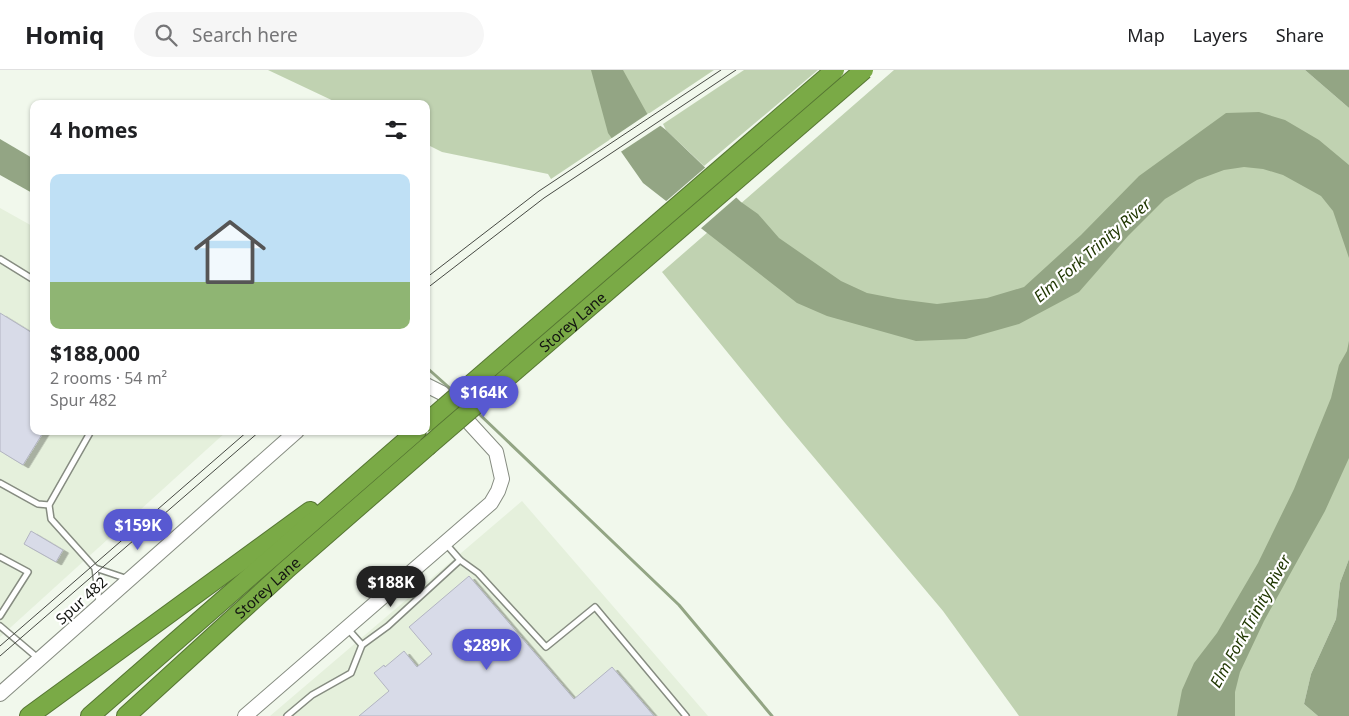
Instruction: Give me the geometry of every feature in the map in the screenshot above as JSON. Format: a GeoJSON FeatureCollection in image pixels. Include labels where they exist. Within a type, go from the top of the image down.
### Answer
{"type":"FeatureCollection","features":[{"type":"Feature","properties":{"kind":"highway","name":"Storey Lane"},"geometry":{"type":"LineString","coordinates":[[430,420],[835,70]]}},
{"type":"Feature","properties":{"kind":"highway","name":"Storey Lane"},"geometry":{"type":"LineString","coordinates":[[126,716],[286,570],[864,70]]}},
{"type":"Feature","properties":{"kind":"highway","name":"Storey Lane"},"geometry":{"type":"LineString","coordinates":[[90,716],[413,435]]}},
{"type":"Feature","properties":{"kind":"highway"},"geometry":{"type":"LineString","coordinates":[[29,716],[281,531],[372,470]]}},
{"type":"Feature","properties":{"kind":"main road"},"geometry":{"type":"LineString","coordinates":[[245,716],[444,542],[491,504],[502,479],[500,463],[496,452],[442,393],[430,387]]}},
{"type":"Feature","properties":{"kind":"main road","name":"Spur 482"},"geometry":{"type":"LineString","coordinates":[[0,694],[292,435]]}},
{"type":"Feature","properties":{"kind":"lane"},"geometry":{"type":"LineString","coordinates":[[0,259],[30,278]]}},
{"type":"Feature","properties":{"kind":"lane"},"geometry":{"type":"LineString","coordinates":[[89,435],[49,505],[51,518],[95,568],[129,579]]}},
{"type":"Feature","properties":{"kind":"lane"},"geometry":{"type":"LineString","coordinates":[[0,483],[38,504],[49,505]]}},
{"type":"Feature","properties":{"kind":"lane"},"geometry":{"type":"LineString","coordinates":[[444,542],[460,560],[478,574],[546,648],[595,607],[686,716]]}},
{"type":"Feature","properties":{"kind":"lane"},"geometry":{"type":"LineString","coordinates":[[0,557],[28,572],[0,616]]}},
{"type":"Feature","properties":{"kind":"lane"},"geometry":{"type":"LineString","coordinates":[[287,716],[312,695],[351,673],[362,645],[388,626],[460,560]]}},
{"type":"Feature","properties":{"kind":"lane"},"geometry":{"type":"LineString","coordinates":[[95,568],[100,606]]}},
{"type":"Feature","properties":{"kind":"lane"},"geometry":{"type":"LineString","coordinates":[[0,626],[39,660]]}},
{"type":"Feature","properties":{"kind":"lane"},"geometry":{"type":"LineString","coordinates":[[346,628],[362,645]]}},
{"type":"Feature","properties":{"kind":"shaded area"},"geometry":{"type":"Polygon","coordinates":[[[268,70],[714,70],[551,179],[548,174],[442,152],[430,146],[430,100],[332,100],[268,70]]]}},
{"type":"Feature","properties":{"kind":"shaded area"},"geometry":{"type":"Polygon","coordinates":[[[744,70],[818,70],[704,166],[666,130],[663,124],[744,70]]]}},
{"type":"Feature","properties":{"kind":"shaded area"},"geometry":{"type":"Polygon","coordinates":[[[894,70],[1305,70],[1349,108],[1349,559],[1340,583],[1336,619],[1311,674],[1304,704],[1318,716],[1019,716],[943,611],[785,423],[662,272],[894,70]]]}},
{"type":"Feature","properties":{"kind":"shaded area"},"geometry":{"type":"Polygon","coordinates":[[[0,208],[30,225],[30,435],[223,435],[0,637],[0,208]]]}},
{"type":"Feature","properties":{"kind":"shaded area"},"geometry":{"type":"Polygon","coordinates":[[[522,501],[708,716],[270,716],[522,501]]]}},
{"type":"Feature","properties":{"kind":"water","name":"Elm Fork Trinity River"},"geometry":{"type":"Polygon","coordinates":[[[591,70],[623,70],[649,117],[666,130],[741,202],[758,214],[779,238],[841,281],[867,293],[937,304],[987,298],[1024,287],[1081,235],[1139,176],[1226,113],[1259,112],[1285,120],[1319,140],[1349,165],[1349,258],[1333,211],[1321,196],[1283,175],[1263,169],[1244,167],[1224,170],[1197,180],[1165,199],[1128,236],[1079,292],[1019,324],[966,339],[916,341],[827,316],[797,303],[643,183],[608,133],[591,70]]]}},
{"type":"Feature","properties":{"kind":"water"},"geometry":{"type":"Polygon","coordinates":[[[1305,70],[1349,70],[1349,108],[1305,70]]]}},
{"type":"Feature","properties":{"kind":"water"},"geometry":{"type":"Polygon","coordinates":[[[0,139],[30,157],[30,192],[0,175],[0,139]]]}},
{"type":"Feature","properties":{"kind":"water","name":"Elm Fork Trinity River"},"geometry":{"type":"Polygon","coordinates":[[[1349,341],[1349,458],[1325,511],[1264,621],[1240,672],[1235,692],[1235,716],[1177,716],[1182,690],[1194,663],[1217,633],[1258,563],[1294,489],[1331,398],[1339,365],[1347,351],[1349,341]]]}},
{"type":"Feature","properties":{"kind":"water"},"geometry":{"type":"Polygon","coordinates":[[[1349,559],[1349,716],[1318,716],[1304,704],[1311,674],[1336,619],[1340,583],[1349,559]]]}},
{"type":"Feature","properties":{"kind":"pier"},"geometry":{"type":"Polygon","coordinates":[[[649,113],[663,124],[619,153],[609,140],[649,113]]]}},
{"type":"Feature","properties":{"kind":"pier"},"geometry":{"type":"Polygon","coordinates":[[[707,166],[738,196],[699,230],[664,203],[707,166]]]}},
{"type":"Feature","properties":{"kind":"building"},"geometry":{"type":"Polygon","coordinates":[[[0,313],[30,332],[30,435],[42,435],[23,465],[0,451],[0,313]]]}},
{"type":"Feature","properties":{"kind":"building"},"geometry":{"type":"Polygon","coordinates":[[[31,531],[63,550],[56,562],[24,544],[31,531]]]}},
{"type":"Feature","properties":{"kind":"building"},"geometry":{"type":"Polygon","coordinates":[[[469,576],[574,699],[612,667],[654,716],[359,716],[389,691],[374,673],[384,665],[385,667],[404,651],[417,667],[432,654],[409,627],[469,576]]]}},
{"type":"Feature","properties":{"kind":"waterway"},"geometry":{"type":"LineString","coordinates":[[430,371],[453,391]]}},
{"type":"Feature","properties":{"kind":"waterway"},"geometry":{"type":"LineString","coordinates":[[477,412],[679,605],[772,716]]}},
{"type":"Feature","properties":{"kind":"tram line"},"geometry":{"type":"LineString","coordinates":[[430,275],[539,191],[721,70]]}},
{"type":"Feature","properties":{"kind":"tram line"},"geometry":{"type":"LineString","coordinates":[[430,286],[544,198],[736,70]]}},
{"type":"Feature","properties":{"kind":"tram line"},"geometry":{"type":"LineString","coordinates":[[0,646],[243,435]]}},
{"type":"Feature","properties":{"kind":"tram line"},"geometry":{"type":"LineString","coordinates":[[0,656],[255,435]]}}]}
